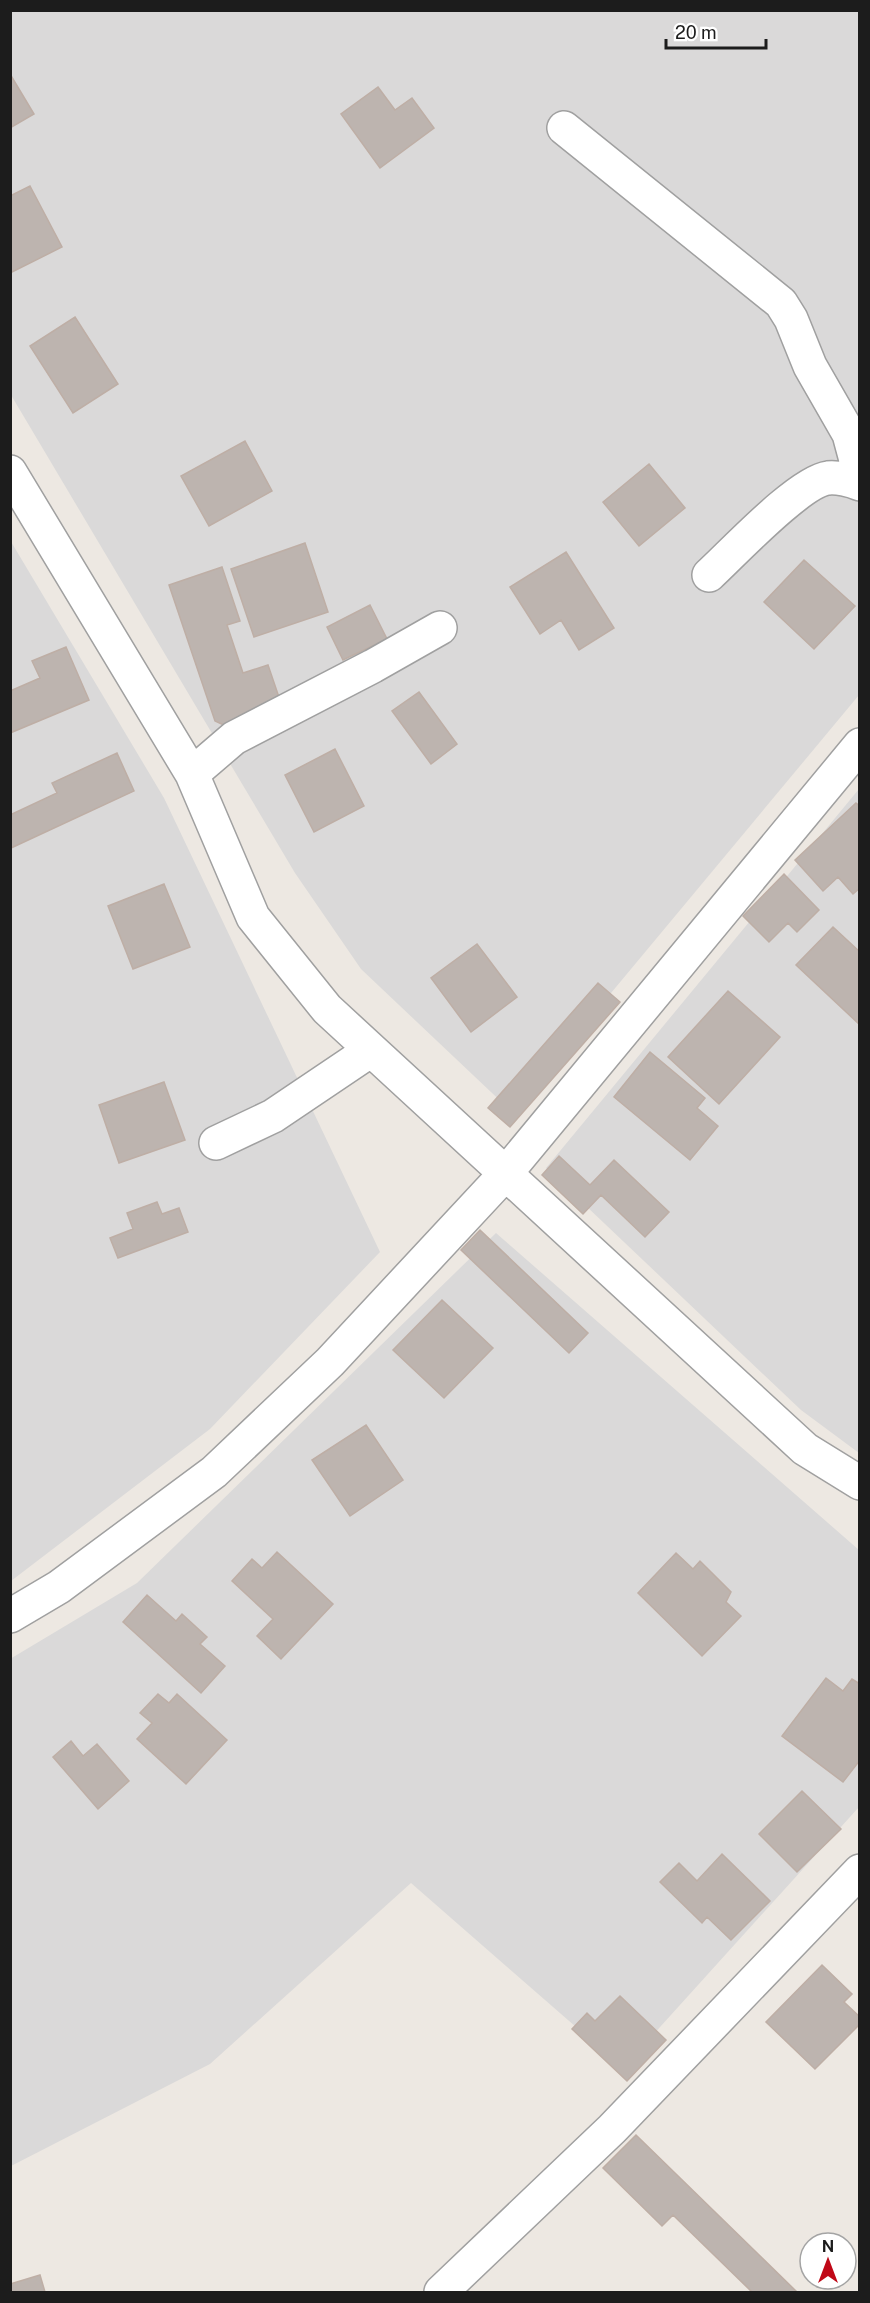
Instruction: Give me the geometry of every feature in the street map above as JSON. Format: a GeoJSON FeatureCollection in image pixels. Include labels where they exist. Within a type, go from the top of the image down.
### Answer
{"type":"FeatureCollection","features":[{"type":"Feature","properties":{"kind":"street"},"geometry":{"type":"LineString","coordinates":[[564,128],[781,303],[791,319],[810,366],[849,434],[860,475]]}},
{"type":"Feature","properties":{"kind":"street"},"geometry":{"type":"LineString","coordinates":[[10,472],[192,774],[253,917],[327,1009],[804,1449],[860,1483]]}},
{"type":"Feature","properties":{"kind":"street"},"geometry":{"type":"LineString","coordinates":[[710,575],[805,487],[828,478],[852,480],[860,484]]}},
{"type":"Feature","properties":{"kind":"street"},"geometry":{"type":"LineString","coordinates":[[192,774],[234,738],[374,666],[440,628]]}},
{"type":"Feature","properties":{"kind":"street"},"geometry":{"type":"LineString","coordinates":[[10,1616],[59,1587],[214,1472],[330,1362],[506,1173],[860,745]]}},
{"type":"Feature","properties":{"kind":"street"},"geometry":{"type":"LineString","coordinates":[[216,1143],[273,1116],[371,1050]]}},
{"type":"Feature","properties":{"kind":"street"},"geometry":{"type":"LineString","coordinates":[[441,2292],[612,2129],[860,1871]]}},
{"type":"Feature","properties":{"kind":"shaded area"},"geometry":{"type":"Polygon","coordinates":[[[10,11],[859,11],[859,695],[512,1112],[361,969],[295,873],[11,395],[10,11]]]}},
{"type":"Feature","properties":{"kind":"shaded area"},"geometry":{"type":"Polygon","coordinates":[[[10,540],[164,798],[380,1252],[210,1429],[11,1581],[10,540]]]}},
{"type":"Feature","properties":{"kind":"shaded area"},"geometry":{"type":"Polygon","coordinates":[[[859,789],[859,1453],[801,1410],[546,1168],[859,789]]]}},
{"type":"Feature","properties":{"kind":"shaded area"},"geometry":{"type":"Polygon","coordinates":[[[496,1233],[859,1550],[859,1807],[623,2068],[411,1883],[210,2064],[11,2166],[10,1659],[137,1583],[496,1233]]]}},
{"type":"Feature","properties":{"kind":"building"},"geometry":{"type":"Polygon","coordinates":[[[10,74],[34,114],[10,128],[10,74]]]}},
{"type":"Feature","properties":{"kind":"building"},"geometry":{"type":"Polygon","coordinates":[[[378,87],[395,110],[412,98],[434,128],[380,168],[341,114],[378,87]]]}},
{"type":"Feature","properties":{"kind":"building"},"geometry":{"type":"Polygon","coordinates":[[[30,186],[62,247],[10,273],[10,196],[30,186]]]}},
{"type":"Feature","properties":{"kind":"building"},"geometry":{"type":"Polygon","coordinates":[[[75,317],[118,384],[73,413],[30,346],[75,317]]]}},
{"type":"Feature","properties":{"kind":"building"},"geometry":{"type":"Polygon","coordinates":[[[245,441],[272,491],[209,526],[181,476],[245,441]]]}},
{"type":"Feature","properties":{"kind":"building"},"geometry":{"type":"Polygon","coordinates":[[[649,464],[685,508],[639,546],[603,502],[649,464]]]}},
{"type":"Feature","properties":{"kind":"building"},"geometry":{"type":"Polygon","coordinates":[[[305,543],[328,612],[254,637],[231,569],[305,543]]]}},
{"type":"Feature","properties":{"kind":"building"},"geometry":{"type":"Polygon","coordinates":[[[566,552],[614,628],[579,650],[561,620],[540,634],[510,587],[566,552]]]}},
{"type":"Feature","properties":{"kind":"building"},"geometry":{"type":"Polygon","coordinates":[[[804,560],[855,606],[814,649],[764,602],[804,560]]]}},
{"type":"Feature","properties":{"kind":"building"},"geometry":{"type":"Polygon","coordinates":[[[222,567],[240,621],[227,625],[243,673],[268,665],[283,709],[230,728],[215,721],[169,585],[222,567]]]}},
{"type":"Feature","properties":{"kind":"building"},"geometry":{"type":"Polygon","coordinates":[[[370,605],[387,639],[343,660],[327,627],[370,605]]]}},
{"type":"Feature","properties":{"kind":"building"},"geometry":{"type":"Polygon","coordinates":[[[66,647],[89,700],[10,733],[10,691],[40,678],[32,661],[66,647]]]}},
{"type":"Feature","properties":{"kind":"building"},"geometry":{"type":"Polygon","coordinates":[[[419,692],[457,744],[431,764],[392,711],[419,692]]]}},
{"type":"Feature","properties":{"kind":"building"},"geometry":{"type":"Polygon","coordinates":[[[335,749],[364,806],[314,832],[285,775],[335,749]]]}},
{"type":"Feature","properties":{"kind":"building"},"geometry":{"type":"Polygon","coordinates":[[[117,753],[134,791],[11,848],[10,815],[57,793],[52,783],[117,753]]]}},
{"type":"Feature","properties":{"kind":"building"},"geometry":{"type":"Polygon","coordinates":[[[856,803],[860,806],[860,888],[853,894],[838,877],[823,891],[795,860],[856,803]]]}},
{"type":"Feature","properties":{"kind":"building"},"geometry":{"type":"Polygon","coordinates":[[[784,874],[819,910],[797,932],[788,923],[769,942],[743,916],[784,874]]]}},
{"type":"Feature","properties":{"kind":"building"},"geometry":{"type":"Polygon","coordinates":[[[164,884],[190,947],[133,969],[108,906],[164,884]]]}},
{"type":"Feature","properties":{"kind":"building"},"geometry":{"type":"Polygon","coordinates":[[[833,927],[860,952],[860,1025],[796,965],[833,927]]]}},
{"type":"Feature","properties":{"kind":"building"},"geometry":{"type":"Polygon","coordinates":[[[477,944],[517,997],[471,1032],[431,978],[477,944]]]}},
{"type":"Feature","properties":{"kind":"building"},"geometry":{"type":"Polygon","coordinates":[[[598,983],[620,1002],[510,1127],[488,1108],[598,983]]]}},
{"type":"Feature","properties":{"kind":"building"},"geometry":{"type":"Polygon","coordinates":[[[728,991],[780,1037],[719,1104],[668,1057],[728,991]]]}},
{"type":"Feature","properties":{"kind":"building"},"geometry":{"type":"Polygon","coordinates":[[[650,1052],[705,1098],[697,1108],[718,1126],[690,1160],[614,1097],[650,1052]]]}},
{"type":"Feature","properties":{"kind":"building"},"geometry":{"type":"Polygon","coordinates":[[[164,1082],[185,1140],[119,1163],[99,1105],[164,1082]]]}},
{"type":"Feature","properties":{"kind":"building"},"geometry":{"type":"Polygon","coordinates":[[[559,1156],[590,1185],[614,1160],[669,1212],[645,1237],[601,1195],[583,1214],[542,1175],[559,1156]]]}},
{"type":"Feature","properties":{"kind":"building"},"geometry":{"type":"Polygon","coordinates":[[[157,1202],[162,1214],[179,1208],[188,1232],[118,1258],[110,1238],[133,1229],[127,1213],[157,1202]]]}},
{"type":"Feature","properties":{"kind":"building"},"geometry":{"type":"Polygon","coordinates":[[[480,1230],[588,1333],[569,1353],[461,1250],[480,1230]]]}},
{"type":"Feature","properties":{"kind":"building"},"geometry":{"type":"Polygon","coordinates":[[[442,1300],[493,1348],[444,1398],[393,1350],[442,1300]]]}},
{"type":"Feature","properties":{"kind":"building"},"geometry":{"type":"Polygon","coordinates":[[[366,1425],[403,1480],[350,1516],[312,1460],[366,1425]]]}},
{"type":"Feature","properties":{"kind":"building"},"geometry":{"type":"Polygon","coordinates":[[[277,1552],[333,1604],[281,1659],[257,1636],[273,1619],[232,1581],[252,1559],[262,1568],[277,1552]]]}},
{"type":"Feature","properties":{"kind":"building"},"geometry":{"type":"Polygon","coordinates":[[[676,1553],[693,1569],[700,1561],[731,1592],[726,1602],[741,1616],[702,1656],[638,1593],[676,1553]]]}},
{"type":"Feature","properties":{"kind":"building"},"geometry":{"type":"Polygon","coordinates":[[[147,1595],[176,1621],[182,1614],[207,1637],[200,1644],[225,1666],[201,1693],[123,1622],[147,1595]]]}},
{"type":"Feature","properties":{"kind":"building"},"geometry":{"type":"Polygon","coordinates":[[[826,1678],[843,1691],[852,1679],[860,1684],[860,1760],[843,1782],[782,1736],[826,1678]]]}},
{"type":"Feature","properties":{"kind":"building"},"geometry":{"type":"Polygon","coordinates":[[[158,1694],[169,1703],[177,1694],[227,1740],[186,1784],[137,1739],[152,1723],[140,1713],[158,1694]]]}},
{"type":"Feature","properties":{"kind":"building"},"geometry":{"type":"Polygon","coordinates":[[[71,1741],[83,1756],[97,1744],[129,1781],[98,1809],[53,1757],[71,1741]]]}},
{"type":"Feature","properties":{"kind":"building"},"geometry":{"type":"Polygon","coordinates":[[[802,1791],[841,1829],[797,1872],[759,1834],[802,1791]]]}},
{"type":"Feature","properties":{"kind":"building"},"geometry":{"type":"Polygon","coordinates":[[[722,1854],[770,1901],[731,1940],[707,1917],[702,1923],[660,1882],[679,1863],[697,1881],[722,1854]]]}},
{"type":"Feature","properties":{"kind":"building"},"geometry":{"type":"Polygon","coordinates":[[[822,1965],[852,1994],[844,2002],[860,2017],[860,2024],[815,2069],[766,2022],[822,1965]]]}},
{"type":"Feature","properties":{"kind":"building"},"geometry":{"type":"Polygon","coordinates":[[[620,1996],[666,2040],[627,2081],[572,2029],[587,2013],[595,2021],[620,1996]]]}},
{"type":"Feature","properties":{"kind":"building"},"geometry":{"type":"Polygon","coordinates":[[[636,2135],[797,2292],[752,2292],[673,2215],[662,2226],[603,2168],[636,2135]]]}},
{"type":"Feature","properties":{"kind":"building"},"geometry":{"type":"Polygon","coordinates":[[[40,2275],[45,2292],[10,2292],[10,2284],[40,2275]]]}}]}
